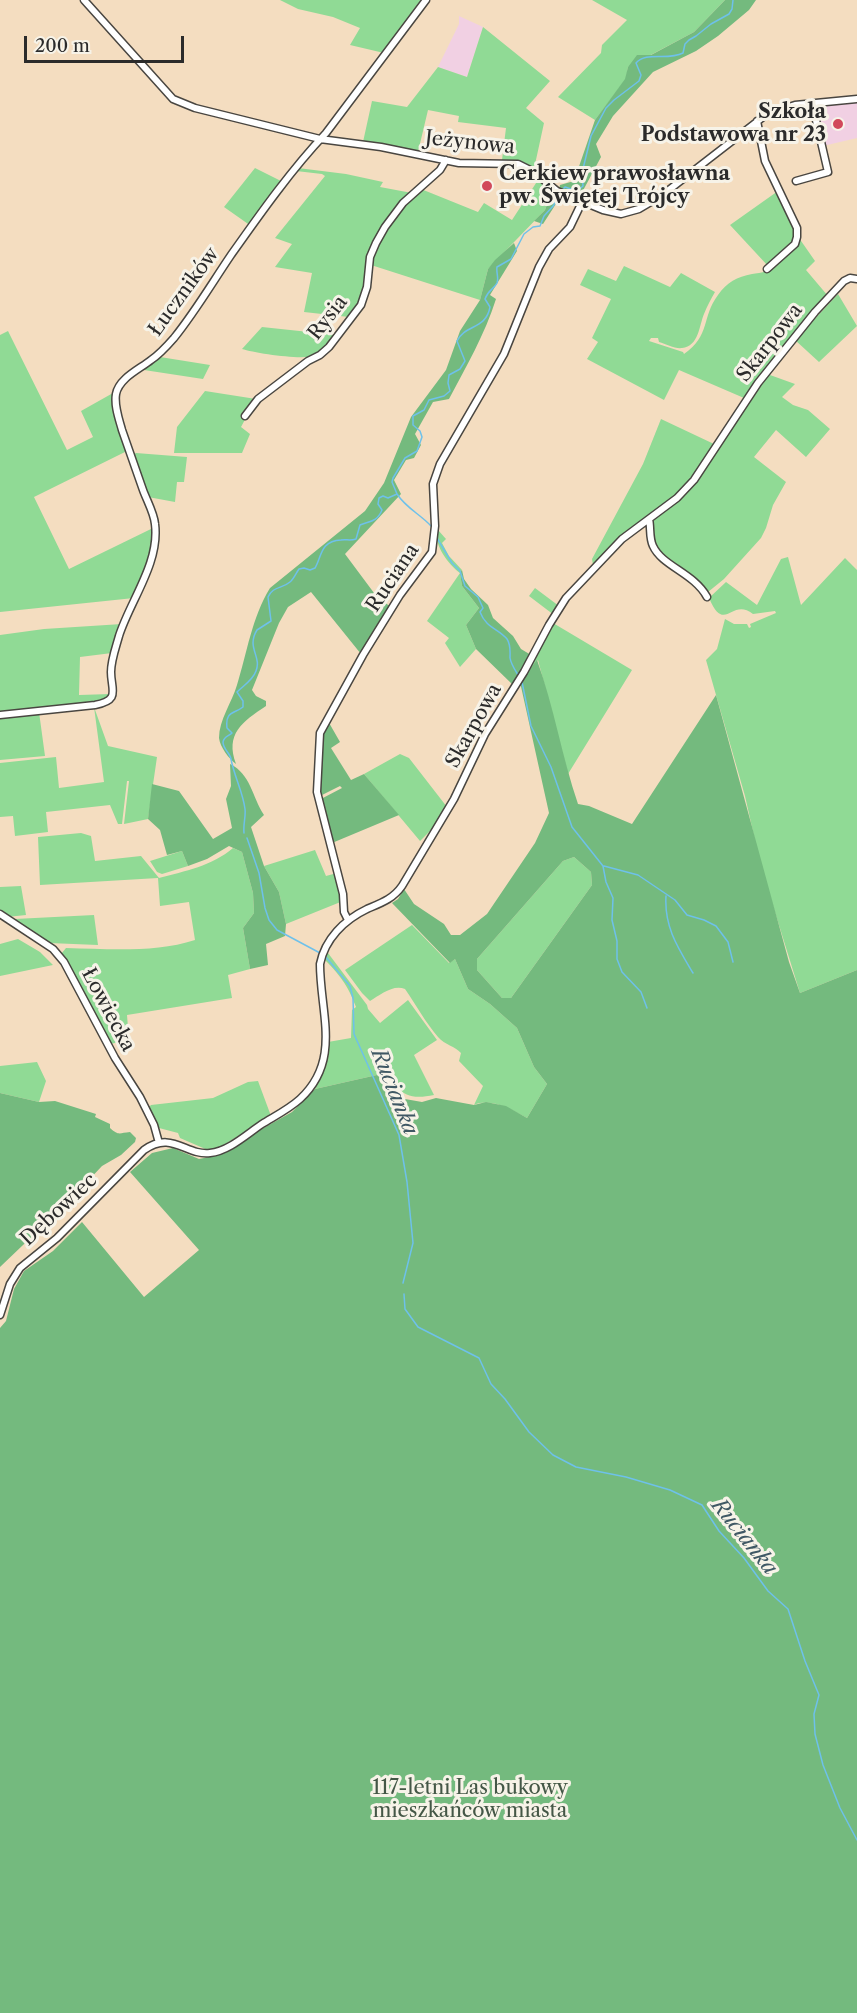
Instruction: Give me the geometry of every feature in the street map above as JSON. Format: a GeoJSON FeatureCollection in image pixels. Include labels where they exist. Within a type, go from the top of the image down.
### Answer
{"type":"FeatureCollection","features":[{"type":"Feature","properties":{"kind":"street","name":"Jeżynowa"},"geometry":{"type":"LineString","coordinates":[[84,0],[173,99],[195,108],[320,139],[381,147],[472,164],[518,164],[534,172],[560,193],[621,214],[639,210],[687,177],[758,121],[786,107],[857,99]]}},
{"type":"Feature","properties":{"kind":"street","name":"Łuczników"},"geometry":{"type":"LineString","coordinates":[[0,715],[95,705],[107,702],[111,697],[114,687],[111,671],[116,648],[124,622],[147,571],[155,530],[152,513],[120,421],[116,402],[117,391],[123,382],[174,338],[231,256],[426,0]]}},
{"type":"Feature","properties":{"kind":"street"},"geometry":{"type":"LineString","coordinates":[[795,181],[828,172],[812,103]]}},
{"type":"Feature","properties":{"kind":"street"},"geometry":{"type":"LineString","coordinates":[[758,121],[765,161],[797,228],[795,244],[767,269]]}},
{"type":"Feature","properties":{"kind":"street","name":"Rysia"},"geometry":{"type":"LineString","coordinates":[[245,416],[258,399],[329,347],[361,305],[367,287],[370,257],[385,227],[403,203],[440,170],[447,160]]}},
{"type":"Feature","properties":{"kind":"street","name":"Ruciana"},"geometry":{"type":"LineString","coordinates":[[348,920],[344,912],[343,894],[317,792],[320,733],[363,655],[400,595],[432,552],[435,526],[433,484],[440,464],[504,354],[539,267],[549,249],[570,227],[582,202]]}},
{"type":"Feature","properties":{"kind":"street","name":"Skarpowa"},"geometry":{"type":"LineString","coordinates":[[159,1143],[177,1144],[203,1153],[215,1152],[231,1145],[291,1106],[305,1094],[317,1077],[326,1050],[320,975],[321,958],[330,940],[348,920],[397,893],[450,807],[485,734],[524,672],[561,605],[579,582],[622,539],[689,486],[745,401],[815,312],[844,281],[850,278],[857,279]]}},
{"type":"Feature","properties":{"kind":"street"},"geometry":{"type":"LineString","coordinates":[[648,519],[650,539],[655,550],[663,559],[700,586],[707,597]]}},
{"type":"Feature","properties":{"kind":"street","name":"Łowiecka"},"geometry":{"type":"LineString","coordinates":[[0,915],[53,950],[64,962],[118,1064],[137,1090],[154,1125],[159,1143]]}},
{"type":"Feature","properties":{"kind":"street","name":"Dębowiec"},"geometry":{"type":"LineString","coordinates":[[0,1315],[10,1284],[21,1268],[57,1238],[141,1153],[148,1147],[159,1143]]}},
{"type":"Feature","properties":{"kind":"shaded area"},"geometry":{"type":"Polygon","coordinates":[[[459,16],[483,27],[467,77],[438,67],[459,24],[459,16]]]}},
{"type":"Feature","properties":{"kind":"shaded area","name":"Szkoła Podstawowa nr 23"},"geometry":{"type":"Polygon","coordinates":[[[857,103],[857,138],[823,146],[815,105],[857,103]]]}},
{"type":"Feature","properties":{"kind":"green space"},"geometry":{"type":"Polygon","coordinates":[[[280,0],[424,0],[384,53],[350,45],[360,28],[333,17],[298,9],[280,0]]]}},
{"type":"Feature","properties":{"kind":"green space"},"geometry":{"type":"Polygon","coordinates":[[[592,0],[725,0],[694,32],[628,67],[626,79],[595,120],[558,97],[601,53],[602,45],[627,20],[592,0]]]}},
{"type":"Feature","properties":{"kind":"green space"},"geometry":{"type":"Polygon","coordinates":[[[725,0],[756,0],[749,10],[718,36],[696,51],[653,72],[613,116],[596,144],[601,157],[579,198],[559,189],[560,185],[574,181],[595,120],[625,79],[628,67],[637,55],[651,55],[694,32],[725,0]]]}},
{"type":"Feature","properties":{"kind":"green space"},"geometry":{"type":"Polygon","coordinates":[[[483,27],[550,81],[526,108],[544,123],[534,169],[520,161],[502,160],[506,128],[458,122],[459,116],[428,110],[418,152],[363,142],[372,101],[407,107],[438,67],[467,77],[483,27]]]}},
{"type":"Feature","properties":{"kind":"green space"},"geometry":{"type":"Polygon","coordinates":[[[255,168],[283,182],[251,226],[224,207],[255,168]]]}},
{"type":"Feature","properties":{"kind":"green space"},"geometry":{"type":"Polygon","coordinates":[[[298,168],[346,174],[383,182],[380,187],[412,193],[374,242],[360,305],[349,317],[304,312],[312,273],[275,267],[292,244],[275,238],[325,176],[296,171],[298,168]]]}},
{"type":"Feature","properties":{"kind":"green space"},"geometry":{"type":"Polygon","coordinates":[[[538,180],[555,192],[545,210],[488,269],[480,300],[371,265],[384,232],[403,206],[421,189],[478,212],[484,203],[512,220],[538,180]]]}},
{"type":"Feature","properties":{"kind":"green space"},"geometry":{"type":"Polygon","coordinates":[[[778,191],[795,228],[796,240],[768,266],[730,225],[778,191]]]}},
{"type":"Feature","properties":{"kind":"green space"},"geometry":{"type":"Polygon","coordinates":[[[555,192],[561,196],[543,224],[534,221],[545,210],[555,192]]]}},
{"type":"Feature","properties":{"kind":"green space"},"geometry":{"type":"Polygon","coordinates":[[[799,238],[815,261],[806,270],[828,296],[744,398],[679,370],[664,400],[587,359],[598,342],[592,338],[611,299],[580,285],[588,269],[616,281],[624,266],[670,287],[681,273],[715,292],[692,344],[679,348],[659,342],[658,338],[651,338],[649,341],[684,354],[698,340],[713,303],[725,287],[737,279],[769,269],[799,238]]]}},
{"type":"Feature","properties":{"kind":"green space"},"geometry":{"type":"Polygon","coordinates":[[[514,243],[517,251],[490,295],[496,299],[475,350],[449,399],[433,402],[415,434],[421,445],[414,458],[406,460],[394,480],[401,494],[345,554],[377,597],[391,607],[361,654],[311,592],[288,607],[279,623],[252,690],[256,696],[266,701],[266,706],[243,723],[234,737],[233,754],[236,764],[221,745],[220,731],[237,685],[254,623],[264,599],[270,588],[365,511],[384,483],[411,417],[446,370],[460,331],[480,300],[488,269],[514,243]]]}},
{"type":"Feature","properties":{"kind":"green space"},"geometry":{"type":"Polygon","coordinates":[[[838,294],[857,326],[819,362],[795,340],[838,294]]]}},
{"type":"Feature","properties":{"kind":"green space"},"geometry":{"type":"Polygon","coordinates":[[[262,327],[337,335],[319,352],[306,357],[277,356],[242,349],[262,327]]]}},
{"type":"Feature","properties":{"kind":"green space"},"geometry":{"type":"Polygon","coordinates":[[[8,331],[67,450],[93,437],[81,411],[113,393],[127,451],[34,497],[69,569],[153,528],[150,555],[134,598],[0,612],[0,335],[8,331]]]}},
{"type":"Feature","properties":{"kind":"green space"},"geometry":{"type":"Polygon","coordinates":[[[160,357],[210,365],[203,379],[144,370],[143,368],[160,357]]]}},
{"type":"Feature","properties":{"kind":"green space"},"geometry":{"type":"Polygon","coordinates":[[[770,375],[795,384],[782,397],[793,405],[808,410],[830,429],[806,457],[776,430],[754,457],[786,482],[773,505],[761,538],[724,579],[708,592],[660,553],[654,541],[652,519],[675,502],[764,379],[770,375]]]}},
{"type":"Feature","properties":{"kind":"green space"},"geometry":{"type":"Polygon","coordinates":[[[205,391],[256,399],[241,427],[250,434],[242,453],[174,453],[177,427],[205,391]]]}},
{"type":"Feature","properties":{"kind":"green space"},"geometry":{"type":"Polygon","coordinates":[[[661,419],[714,444],[682,490],[593,565],[592,559],[643,464],[661,419]]]}},
{"type":"Feature","properties":{"kind":"green space"},"geometry":{"type":"Polygon","coordinates":[[[134,454],[187,457],[184,482],[177,482],[175,502],[148,497],[134,454]]]}},
{"type":"Feature","properties":{"kind":"green space"},"geometry":{"type":"Polygon","coordinates":[[[438,530],[446,539],[442,543],[449,556],[462,570],[460,573],[440,549],[436,537],[438,530]]]}},
{"type":"Feature","properties":{"kind":"green space"},"geometry":{"type":"Polygon","coordinates":[[[788,557],[801,605],[845,558],[857,570],[857,970],[800,993],[761,867],[745,796],[706,660],[717,649],[725,619],[734,624],[747,624],[749,628],[750,624],[776,613],[775,611],[753,614],[739,610],[724,615],[715,609],[709,598],[726,582],[757,605],[781,559],[788,557]]]}},
{"type":"Feature","properties":{"kind":"green space"},"geometry":{"type":"Polygon","coordinates":[[[462,570],[464,579],[488,605],[493,618],[513,636],[521,649],[531,655],[513,685],[476,649],[466,625],[479,608],[462,586],[460,573],[462,570]]]}},
{"type":"Feature","properties":{"kind":"green space"},"geometry":{"type":"Polygon","coordinates":[[[460,573],[462,586],[479,608],[466,625],[476,649],[460,667],[445,643],[449,638],[427,621],[460,573]]]}},
{"type":"Feature","properties":{"kind":"green space"},"geometry":{"type":"Polygon","coordinates":[[[535,588],[559,606],[554,615],[529,596],[535,588]]]}},
{"type":"Feature","properties":{"kind":"green space"},"geometry":{"type":"Polygon","coordinates":[[[553,623],[632,670],[568,774],[538,660],[529,671],[553,623]]]}},
{"type":"Feature","properties":{"kind":"green space"},"geometry":{"type":"Polygon","coordinates":[[[122,624],[112,653],[80,657],[79,695],[111,694],[106,702],[0,713],[0,635],[44,629],[122,624]]]}},
{"type":"Feature","properties":{"kind":"green space","name":"117-letni Las bukowy mieszkańców miasta"},"geometry":{"type":"Polygon","coordinates":[[[537,660],[578,804],[589,806],[632,824],[716,695],[789,962],[800,993],[857,970],[857,2013],[0,2013],[0,1328],[6,1321],[14,1289],[24,1271],[53,1251],[82,1222],[144,1297],[199,1250],[130,1172],[152,1153],[173,1148],[199,1159],[214,1156],[292,1112],[315,1089],[377,1075],[378,1066],[405,1099],[422,1102],[436,1098],[474,1105],[486,1102],[506,1106],[527,1118],[547,1084],[534,1067],[517,1028],[490,1004],[468,989],[455,959],[450,963],[392,903],[398,899],[404,889],[414,904],[444,924],[451,935],[460,935],[487,914],[535,843],[549,813],[520,682],[537,660]],[[574,857],[563,861],[477,959],[477,970],[502,998],[511,998],[592,885],[591,872],[574,857]]]}},
{"type":"Feature","properties":{"kind":"green space"},"geometry":{"type":"Polygon","coordinates":[[[94,707],[108,746],[157,757],[148,819],[124,824],[129,781],[127,781],[122,824],[118,824],[110,805],[46,812],[48,832],[15,836],[13,816],[0,817],[0,763],[56,757],[59,788],[104,782],[94,707]]]}},
{"type":"Feature","properties":{"kind":"green space"},"geometry":{"type":"Polygon","coordinates":[[[39,712],[45,756],[0,760],[0,716],[39,712]]]}},
{"type":"Feature","properties":{"kind":"green space"},"geometry":{"type":"Polygon","coordinates":[[[328,721],[340,742],[331,748],[351,780],[364,774],[399,815],[332,843],[321,799],[342,788],[340,786],[320,796],[320,740],[328,721]]]}},
{"type":"Feature","properties":{"kind":"green space"},"geometry":{"type":"Polygon","coordinates":[[[400,754],[409,758],[447,807],[432,829],[420,841],[364,774],[400,754]]]}},
{"type":"Feature","properties":{"kind":"green space"},"geometry":{"type":"Polygon","coordinates":[[[230,764],[237,768],[247,780],[264,815],[251,827],[264,866],[279,892],[286,924],[285,936],[266,944],[268,965],[250,969],[243,928],[254,913],[253,893],[242,852],[229,846],[207,859],[188,866],[182,851],[167,855],[160,830],[148,819],[152,784],[179,791],[213,839],[232,828],[226,799],[231,786],[230,764]]]}},
{"type":"Feature","properties":{"kind":"green space"},"geometry":{"type":"Polygon","coordinates":[[[81,833],[91,836],[95,861],[141,856],[159,878],[207,864],[233,848],[242,852],[253,893],[254,913],[243,928],[250,969],[228,975],[232,998],[127,1015],[129,1040],[110,1044],[61,954],[66,948],[148,949],[195,940],[189,902],[160,906],[158,878],[40,885],[38,837],[81,833]]]}},
{"type":"Feature","properties":{"kind":"green space"},"geometry":{"type":"Polygon","coordinates":[[[315,850],[326,876],[337,873],[343,901],[286,924],[279,892],[264,866],[315,850]]]}},
{"type":"Feature","properties":{"kind":"green space"},"geometry":{"type":"Polygon","coordinates":[[[182,851],[188,866],[162,874],[157,872],[150,861],[182,851]]]}},
{"type":"Feature","properties":{"kind":"green space"},"geometry":{"type":"Polygon","coordinates":[[[574,857],[591,872],[592,885],[511,998],[502,998],[477,970],[477,959],[563,861],[574,857]]]}},
{"type":"Feature","properties":{"kind":"green space"},"geometry":{"type":"Polygon","coordinates":[[[21,886],[26,915],[7,917],[0,911],[0,887],[21,886]]]}},
{"type":"Feature","properties":{"kind":"green space"},"geometry":{"type":"Polygon","coordinates":[[[94,915],[98,945],[49,943],[14,921],[15,919],[94,915]]]}},
{"type":"Feature","properties":{"kind":"green space"},"geometry":{"type":"Polygon","coordinates":[[[412,925],[449,963],[455,959],[468,989],[490,1004],[517,1028],[534,1067],[547,1084],[527,1118],[494,1103],[474,1105],[483,1086],[459,1061],[461,1053],[441,1040],[434,1032],[405,989],[391,989],[370,1001],[345,970],[412,925]]]}},
{"type":"Feature","properties":{"kind":"green space"},"geometry":{"type":"Polygon","coordinates":[[[18,939],[40,952],[53,965],[0,976],[0,944],[18,939]]]}},
{"type":"Feature","properties":{"kind":"green space"},"geometry":{"type":"Polygon","coordinates":[[[328,953],[380,1023],[408,1000],[437,1040],[414,1055],[434,1095],[423,1097],[407,1095],[396,1086],[380,1064],[377,1075],[315,1089],[328,1054],[328,1042],[351,1038],[352,1010],[356,1007],[342,980],[323,958],[324,954],[328,953]]]}},
{"type":"Feature","properties":{"kind":"green space"},"geometry":{"type":"Polygon","coordinates":[[[37,1062],[46,1081],[39,1102],[0,1093],[0,1066],[37,1062]]]}},
{"type":"Feature","properties":{"kind":"green space"},"geometry":{"type":"Polygon","coordinates":[[[258,1081],[271,1116],[210,1151],[180,1138],[178,1133],[159,1128],[149,1107],[213,1098],[248,1082],[258,1081]]]}},
{"type":"Feature","properties":{"kind":"green space"},"geometry":{"type":"Polygon","coordinates":[[[0,1093],[39,1102],[55,1101],[96,1114],[95,1117],[110,1124],[110,1128],[115,1132],[130,1132],[136,1138],[135,1142],[121,1155],[102,1166],[0,1267],[0,1093]]]}},
{"type":"Feature","properties":{"kind":"waterway","name":"Rucianka"},"geometry":{"type":"LineString","coordinates":[[561,191],[565,187],[577,191],[583,186],[582,173],[591,136],[606,108],[639,81],[641,75],[636,63],[640,59],[683,53],[685,44],[689,40],[729,14],[733,0]]}},
{"type":"Feature","properties":{"kind":"waterway","name":"Rucianka"},"geometry":{"type":"LineString","coordinates":[[244,833],[244,803],[223,742],[225,737],[232,733],[227,728],[227,719],[243,707],[243,701],[237,692],[256,671],[257,661],[253,642],[257,630],[271,621],[268,597],[272,591],[291,581],[299,569],[315,568],[325,546],[329,543],[356,539],[360,525],[373,520],[380,514],[382,510],[378,504],[379,498],[383,496],[388,498],[397,494],[392,482],[393,478],[405,458],[417,451],[422,437],[420,431],[413,425],[413,416],[424,410],[429,400],[444,396],[450,391],[449,375],[460,369],[465,361],[457,341],[465,332],[484,320],[488,314],[490,307],[485,299],[497,283],[497,267],[511,259],[524,234],[533,227],[540,226],[544,216],[554,205],[558,194]]}},
{"type":"Feature","properties":{"kind":"waterway"},"geometry":{"type":"LineString","coordinates":[[397,494],[431,526]]}},
{"type":"Feature","properties":{"kind":"waterway"},"geometry":{"type":"LineString","coordinates":[[437,538],[452,563],[460,571],[465,586],[478,597],[483,608],[480,612],[483,617],[489,625],[507,639],[513,667],[518,675]]}},
{"type":"Feature","properties":{"kind":"waterway"},"geometry":{"type":"LineString","coordinates":[[522,682],[531,726],[551,767],[572,827],[603,866],[606,882],[613,898],[612,920],[617,941],[617,959],[622,972],[641,992],[647,1008]]}},
{"type":"Feature","properties":{"kind":"waterway","name":"Rucianka"},"geometry":{"type":"LineString","coordinates":[[247,838],[259,873],[269,920],[277,930],[320,953]]}},
{"type":"Feature","properties":{"kind":"waterway"},"geometry":{"type":"LineString","coordinates":[[604,866],[638,875],[675,900],[687,915],[716,926],[728,942],[733,962]]}},
{"type":"Feature","properties":{"kind":"waterway"},"geometry":{"type":"LineString","coordinates":[[666,896],[667,918],[670,927],[677,946],[693,973]]}},
{"type":"Feature","properties":{"kind":"waterway","name":"Rucianka"},"geometry":{"type":"LineString","coordinates":[[325,956],[350,986],[353,998],[354,1034],[399,1135],[407,1182],[413,1243],[403,1283]]}},
{"type":"Feature","properties":{"kind":"waterway","name":"Rucianka"},"geometry":{"type":"LineString","coordinates":[[404,1294],[405,1309],[418,1327],[479,1358],[491,1384],[529,1432],[553,1455],[576,1467],[626,1477],[670,1490],[702,1505],[719,1531],[744,1558],[768,1591],[788,1609],[819,1695],[814,1714],[815,1734],[823,1765],[840,1808],[857,1840]]}},
{"type":"Feature","properties":{"kind":"place","name":"Szkoła Podstawowa nr 23"},"geometry":{"type":"Point","coordinates":[838,124]}},
{"type":"Feature","properties":{"kind":"place","name":"Cerkiew prawosławna pw. Świętej Trójcy"},"geometry":{"type":"Point","coordinates":[487,186]}}]}
